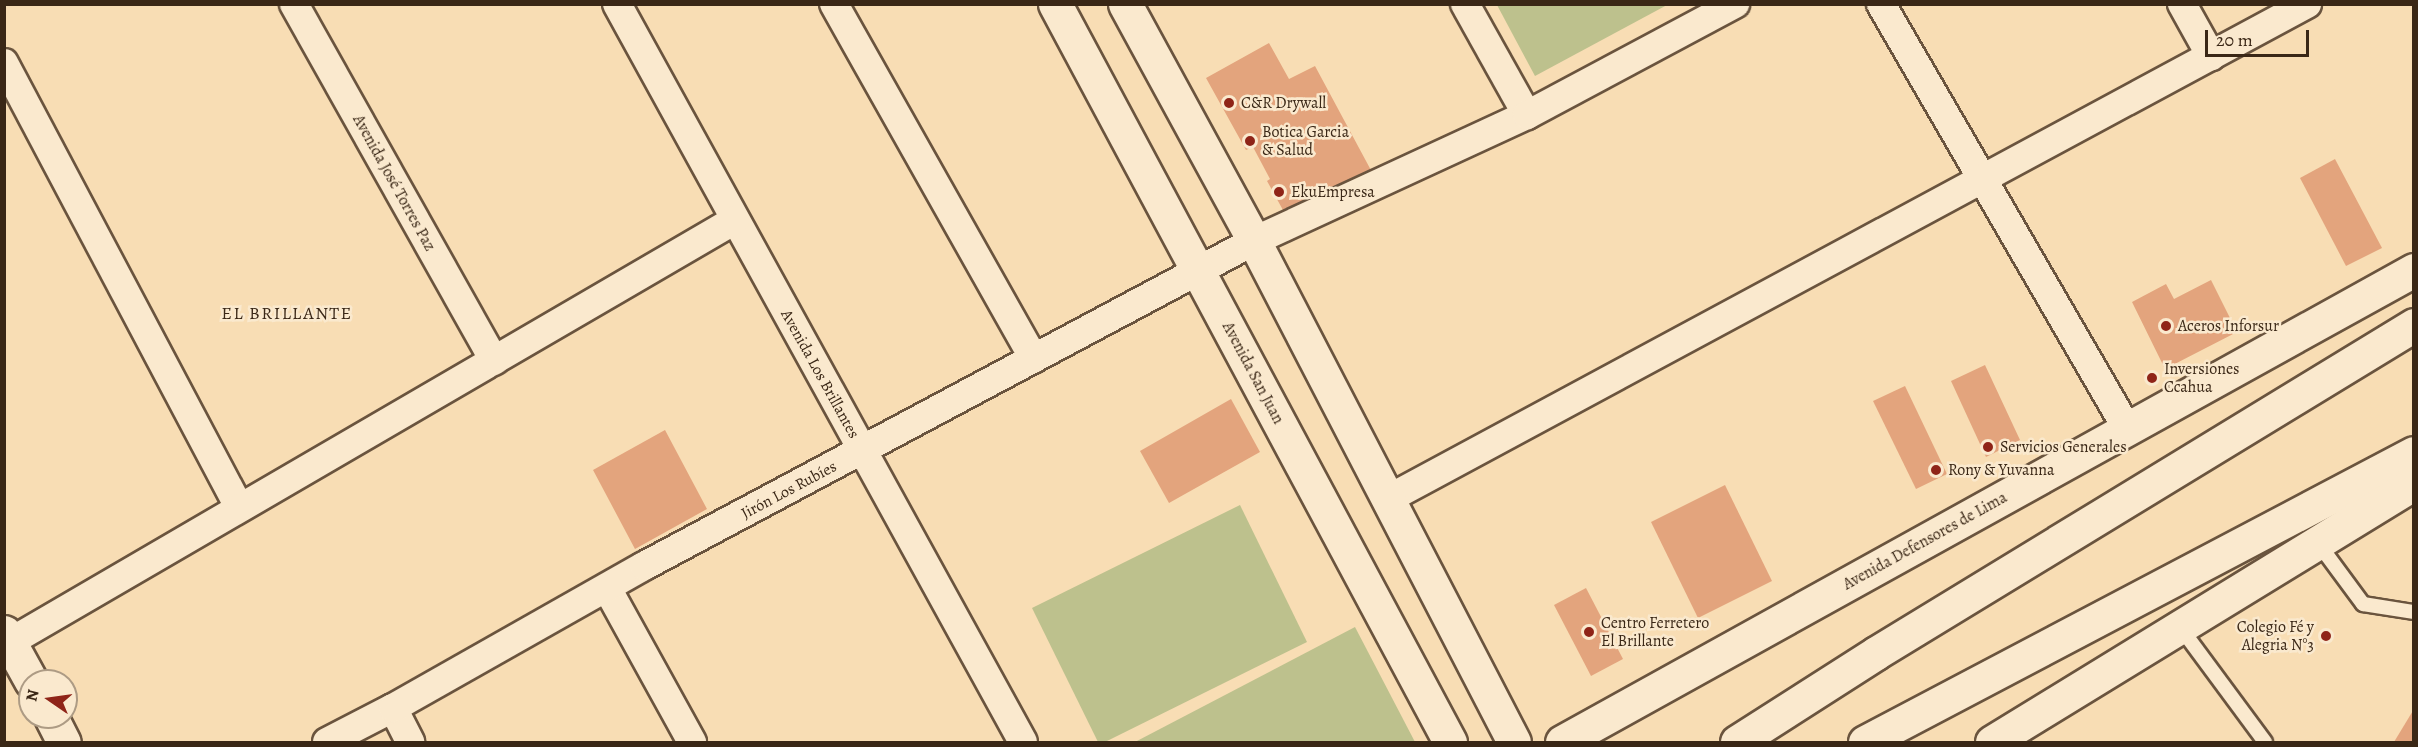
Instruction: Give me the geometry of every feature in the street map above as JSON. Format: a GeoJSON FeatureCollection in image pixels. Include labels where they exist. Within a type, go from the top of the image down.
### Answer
{"type":"FeatureCollection","features":[{"type":"Feature","properties":{"kind":"main road","name":"Avenida San Juan"},"geometry":{"type":"LineString","coordinates":[[1055,4],[1450,742]]}},
{"type":"Feature","properties":{"kind":"main road"},"geometry":{"type":"LineString","coordinates":[[1125,4],[1254,241],[1514,742]]}},
{"type":"Feature","properties":{"kind":"main road","name":"Avenida Defensores de Lima"},"geometry":{"type":"LineString","coordinates":[[1562,742],[2414,270]]}},
{"type":"Feature","properties":{"kind":"main road"},"geometry":{"type":"LineString","coordinates":[[1737,742],[1876,653],[2414,325]]}},
{"type":"Feature","properties":{"kind":"main road"},"geometry":{"type":"LineString","coordinates":[[1865,742],[2414,453]]}},
{"type":"Feature","properties":{"kind":"main road"},"geometry":{"type":"LineString","coordinates":[[1992,742],[2414,483]]}},
{"type":"Feature","properties":{"kind":"main road"},"geometry":{"type":"LineString","coordinates":[[7,637],[24,669]]}},
{"type":"Feature","properties":{"kind":"street","name":"Avenida José Torres Paz"},"geometry":{"type":"LineString","coordinates":[[294,4],[494,361]]}},
{"type":"Feature","properties":{"kind":"street","name":"Avenida Los Brillantes"},"geometry":{"type":"LineString","coordinates":[[617,4],[1023,742]]}},
{"type":"Feature","properties":{"kind":"street"},"geometry":{"type":"LineString","coordinates":[[834,4],[1034,359]]}},
{"type":"Feature","properties":{"kind":"street"},"geometry":{"type":"LineString","coordinates":[[1465,4],[1527,115]]}},
{"type":"Feature","properties":{"kind":"street","name":"Jirón Los Rubíes"},"geometry":{"type":"LineString","coordinates":[[327,742],[393,708],[607,588],[1254,241],[1527,115],[1735,4]]}},
{"type":"Feature","properties":{"kind":"street"},"geometry":{"type":"LineString","coordinates":[[1881,4],[2127,429]]}},
{"type":"Feature","properties":{"kind":"street"},"geometry":{"type":"LineString","coordinates":[[2182,4],[2211,56]]}},
{"type":"Feature","properties":{"kind":"street"},"geometry":{"type":"LineString","coordinates":[[1388,499],[2307,4]]}},
{"type":"Feature","properties":{"kind":"street"},"geometry":{"type":"LineString","coordinates":[[4,63],[239,507]]}},
{"type":"Feature","properties":{"kind":"street"},"geometry":{"type":"LineString","coordinates":[[7,637],[494,361],[735,220]]}},
{"type":"Feature","properties":{"kind":"street"},"geometry":{"type":"LineString","coordinates":[[607,588],[692,742]]}},
{"type":"Feature","properties":{"kind":"street"},"geometry":{"type":"LineString","coordinates":[[393,708],[410,742]]}},
{"type":"Feature","properties":{"kind":"lane"},"geometry":{"type":"LineString","coordinates":[[2318,542],[2363,604],[2414,612]]}},
{"type":"Feature","properties":{"kind":"lane"},"geometry":{"type":"LineString","coordinates":[[2180,627],[2265,742]]}},
{"type":"Feature","properties":{"kind":"green space"},"geometry":{"type":"Polygon","coordinates":[[[1497,5],[1667,5],[1535,76],[1497,5]]]}},
{"type":"Feature","properties":{"kind":"green space"},"geometry":{"type":"Polygon","coordinates":[[[1240,505],[1307,642],[1105,742],[1098,742],[1032,608],[1240,505]]]}},
{"type":"Feature","properties":{"kind":"green space"},"geometry":{"type":"Polygon","coordinates":[[[1355,627],[1415,742],[1135,742],[1355,627]]]}},
{"type":"Feature","properties":{"kind":"building"},"geometry":{"type":"Polygon","coordinates":[[[1269,43],[1289,79],[1315,66],[1373,174],[1289,221],[1267,181],[1270,179],[1253,147],[1246,150],[1206,78],[1269,43]]]}},
{"type":"Feature","properties":{"kind":"building"},"geometry":{"type":"Polygon","coordinates":[[[2335,159],[2382,248],[2346,266],[2300,178],[2335,159]]]}},
{"type":"Feature","properties":{"kind":"building"},"geometry":{"type":"Polygon","coordinates":[[[2211,280],[2237,332],[2165,369],[2132,302],[2166,284],[2174,299],[2211,280]]]}},
{"type":"Feature","properties":{"kind":"building"},"geometry":{"type":"Polygon","coordinates":[[[1985,365],[2020,440],[1986,457],[1951,381],[1985,365]]]}},
{"type":"Feature","properties":{"kind":"building"},"geometry":{"type":"Polygon","coordinates":[[[1905,386],[1947,474],[1916,489],[1873,401],[1905,386]]]}},
{"type":"Feature","properties":{"kind":"building"},"geometry":{"type":"Polygon","coordinates":[[[1231,399],[1260,452],[1169,503],[1140,451],[1231,399]]]}},
{"type":"Feature","properties":{"kind":"building"},"geometry":{"type":"Polygon","coordinates":[[[665,430],[707,509],[635,549],[593,470],[665,430]]]}},
{"type":"Feature","properties":{"kind":"building"},"geometry":{"type":"Polygon","coordinates":[[[1725,485],[1772,581],[1698,618],[1651,522],[1725,485]]]}},
{"type":"Feature","properties":{"kind":"building","name":"Centro Ferretero El Brillante"},"geometry":{"type":"Polygon","coordinates":[[[1586,588],[1623,659],[1591,676],[1554,605],[1586,588]]]}},
{"type":"Feature","properties":{"kind":"building"},"geometry":{"type":"Polygon","coordinates":[[[2414,709],[2414,742],[2394,742],[2414,709]]]}},
{"type":"Feature","properties":{"kind":"place","name":"C&R Drywall"},"geometry":{"type":"Point","coordinates":[1229,103]}},
{"type":"Feature","properties":{"kind":"place","name":"Botica Garcia & Salud"},"geometry":{"type":"Point","coordinates":[1250,141]}},
{"type":"Feature","properties":{"kind":"place","name":"EkuEmpresa"},"geometry":{"type":"Point","coordinates":[1279,192]}},
{"type":"Feature","properties":{"kind":"place","name":"Aceros Inforsur"},"geometry":{"type":"Point","coordinates":[2166,326]}},
{"type":"Feature","properties":{"kind":"place","name":"Inversiones Ccahua"},"geometry":{"type":"Point","coordinates":[2152,378]}},
{"type":"Feature","properties":{"kind":"place","name":"Servicios Generales"},"geometry":{"type":"Point","coordinates":[1988,447]}},
{"type":"Feature","properties":{"kind":"place","name":"Rony & Yuvanna"},"geometry":{"type":"Point","coordinates":[1936,470]}},
{"type":"Feature","properties":{"kind":"place","name":"Centro Ferretero El Brillante"},"geometry":{"type":"Point","coordinates":[1589,632]}},
{"type":"Feature","properties":{"kind":"place","name":"Colegio Fé y Alegria N°3"},"geometry":{"type":"Point","coordinates":[2326,636]}},
{"type":"Feature","properties":{"kind":"district","name":"EL BRILLANTE"},"geometry":{"type":"Point","coordinates":[287,313]}}]}
